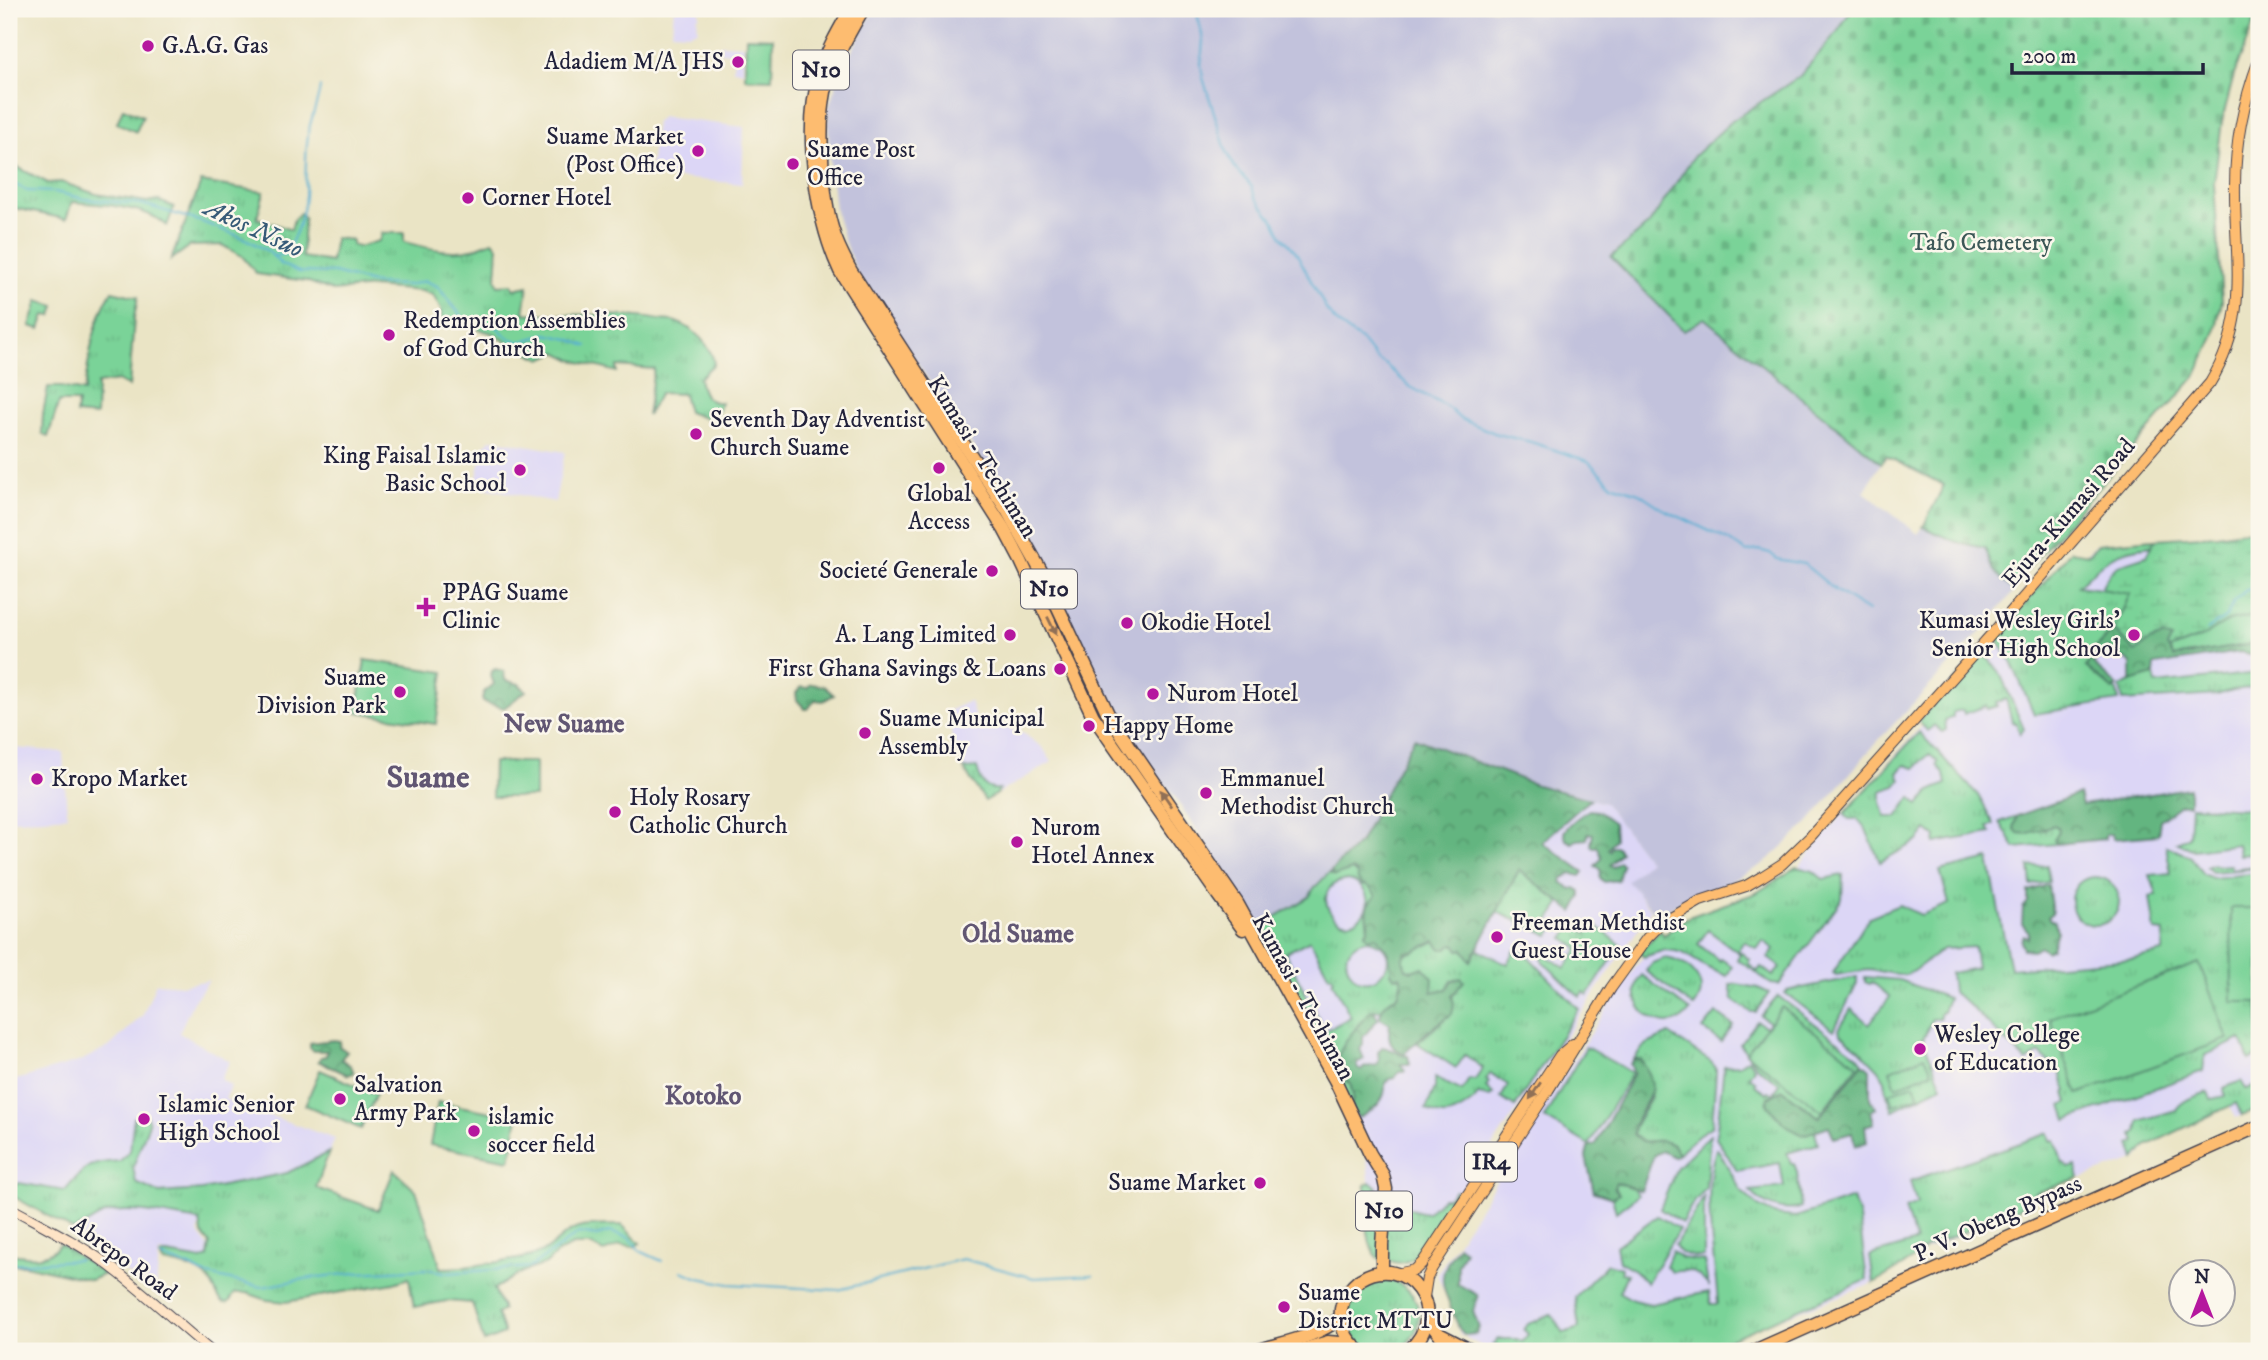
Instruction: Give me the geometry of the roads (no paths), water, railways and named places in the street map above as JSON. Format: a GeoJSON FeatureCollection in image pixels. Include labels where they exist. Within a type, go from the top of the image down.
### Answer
{"type":"FeatureCollection","features":[{"type":"Feature","properties":{"kind":"highway","name":"Kumasi - Techiman"},"geometry":{"type":"LineString","coordinates":[[851,9],[826,56],[814,98],[812,122],[818,198],[824,230],[833,256],[932,419],[1004,529],[1093,716],[1258,951],[1352,1133],[1362,1150],[1370,1154]]}},
{"type":"Feature","properties":{"kind":"highway","name":"N10"},"geometry":{"type":"LineString","coordinates":[[863,9],[838,54],[825,92],[823,108],[826,192],[833,231],[842,255],[1008,512],[1041,571],[1105,708],[1237,903],[1335,1080],[1370,1154],[1383,1175],[1386,1189],[1382,1272]]}},
{"type":"Feature","properties":{"kind":"highway","name":"P. V. Obeng Bypass"},"geometry":{"type":"LineString","coordinates":[[1772,1351],[2259,1126]]}},
{"type":"Feature","properties":{"kind":"highway","name":"P. V. Obeng Bypass"},"geometry":{"type":"LineString","coordinates":[[1754,1351],[2259,1135]]}},
{"type":"Feature","properties":{"kind":"highway"},"geometry":{"type":"LineString","coordinates":[[1356,1348],[1344,1332],[1341,1317],[1345,1297],[1351,1287],[1366,1276],[1382,1272],[1408,1279],[1424,1297],[1427,1308],[1424,1333],[1410,1351]]}},
{"type":"Feature","properties":{"kind":"highway"},"geometry":{"type":"LineString","coordinates":[[1256,1351],[1315,1333],[1341,1317]]}},
{"type":"Feature","properties":{"kind":"highway"},"geometry":{"type":"LineString","coordinates":[[1427,1320],[1439,1334],[1472,1351]]}},
{"type":"Feature","properties":{"kind":"highway"},"geometry":{"type":"LineString","coordinates":[[1298,1351],[1328,1342],[1356,1348]]}},
{"type":"Feature","properties":{"kind":"highway"},"geometry":{"type":"LineString","coordinates":[[1410,1351],[1447,1351]]}},
{"type":"Feature","properties":{"kind":"main road","name":"Ejura-Kumasi Road"},"geometry":{"type":"LineString","coordinates":[[1578,1039],[1626,966],[1662,923],[1700,901],[1746,886],[1782,864],[1810,837],[2210,383],[2225,355],[2236,316],[2239,275],[2235,169],[2247,95],[2259,61]]}},
{"type":"Feature","properties":{"kind":"main road","name":"IR4"},"geometry":{"type":"LineString","coordinates":[[1396,1274],[1415,1270],[1423,1262],[1560,1055],[1578,1039]]}},
{"type":"Feature","properties":{"kind":"main road","name":"IR4"},"geometry":{"type":"LineString","coordinates":[[1424,1297],[1427,1278],[1432,1268],[1544,1097],[1578,1039]]}},
{"type":"Feature","properties":{"kind":"main road","name":"Abrepo Road"},"geometry":{"type":"LineString","coordinates":[[9,1208],[106,1263],[211,1351]]}},
{"type":"Feature","properties":{"kind":"waterway"},"geometry":{"type":"LineString","coordinates":[[1196,9],[1203,39],[1203,78],[1226,150],[1234,166],[1252,187],[1255,197],[1296,252],[1327,311],[1338,324],[1362,341],[1376,359],[1409,386],[1450,409],[1459,418],[1497,434],[1588,461],[1611,484],[1639,493],[1663,509],[1747,552],[1758,550],[1770,553],[1777,559],[1804,564],[1835,590],[1868,611]]}},
{"type":"Feature","properties":{"kind":"waterway"},"geometry":{"type":"LineString","coordinates":[[274,256],[286,254],[301,218],[305,196],[308,135],[320,87]]}},
{"type":"Feature","properties":{"kind":"waterway","name":"Akos Nsuo"},"geometry":{"type":"LineString","coordinates":[[9,181],[27,191],[55,192],[85,199],[142,204],[202,222],[244,238],[268,251],[282,265],[299,272],[334,273],[376,284],[409,285],[425,281],[437,286],[468,324],[487,323],[496,326],[508,338],[520,342],[546,334],[587,346]]}},
{"type":"Feature","properties":{"kind":"waterway"},"geometry":{"type":"LineString","coordinates":[[2207,630],[2226,617],[2235,600],[2245,591],[2259,585]]}},
{"type":"Feature","properties":{"kind":"waterway"},"geometry":{"type":"LineString","coordinates":[[161,1257],[203,1274],[262,1287],[355,1273],[427,1269],[449,1273],[531,1267],[579,1233],[597,1236],[609,1232],[630,1238],[640,1251],[662,1261]]}},
{"type":"Feature","properties":{"kind":"waterway"},"geometry":{"type":"LineString","coordinates":[[682,1271],[699,1278],[729,1284],[838,1290],[963,1259],[1034,1278],[1093,1275]]}},
{"type":"Feature","properties":{"kind":"waterway"},"geometry":{"type":"LineString","coordinates":[[9,1264],[79,1260]]}},
{"type":"Feature","properties":{"kind":"place","name":"G.A.G. Gas"},"geometry":{"type":"Point","coordinates":[148,46]}},
{"type":"Feature","properties":{"kind":"place","name":"Adadiem M/A JHS"},"geometry":{"type":"Point","coordinates":[738,62]}},
{"type":"Feature","properties":{"kind":"place","name":"Suame Market (Post Office)"},"geometry":{"type":"Point","coordinates":[698,151]}},
{"type":"Feature","properties":{"kind":"place","name":"Suame Post Office"},"geometry":{"type":"Point","coordinates":[793,164]}},
{"type":"Feature","properties":{"kind":"place","name":"Corner Hotel"},"geometry":{"type":"Point","coordinates":[468,198]}},
{"type":"Feature","properties":{"kind":"place","name":"Redemption Assemblies of God Church"},"geometry":{"type":"Point","coordinates":[389,335]}},
{"type":"Feature","properties":{"kind":"place","name":"Seventh Day Adventist Church Suame"},"geometry":{"type":"Point","coordinates":[696,434]}},
{"type":"Feature","properties":{"kind":"place","name":"Global Access"},"geometry":{"type":"Point","coordinates":[939,468]}},
{"type":"Feature","properties":{"kind":"place","name":"King Faisal Islamic Basic School"},"geometry":{"type":"Point","coordinates":[520,470]}},
{"type":"Feature","properties":{"kind":"place","name":"Societé Generale"},"geometry":{"type":"Point","coordinates":[992,571]}},
{"type":"Feature","properties":{"kind":"place","name":"PPAG Suame Clinic"},"geometry":{"type":"Point","coordinates":[426,607]}},
{"type":"Feature","properties":{"kind":"place","name":"Okodie Hotel"},"geometry":{"type":"Point","coordinates":[1127,623]}},
{"type":"Feature","properties":{"kind":"place","name":"A. Lang Limited"},"geometry":{"type":"Point","coordinates":[1010,635]}},
{"type":"Feature","properties":{"kind":"place","name":"Kumasi Wesley Girls' Senior High School"},"geometry":{"type":"Point","coordinates":[2134,635]}},
{"type":"Feature","properties":{"kind":"place","name":"First Ghana Savings & Loans"},"geometry":{"type":"Point","coordinates":[1060,669]}},
{"type":"Feature","properties":{"kind":"place","name":"Suame Division Park"},"geometry":{"type":"Point","coordinates":[400,692]}},
{"type":"Feature","properties":{"kind":"place","name":"Nurom Hotel"},"geometry":{"type":"Point","coordinates":[1153,694]}},
{"type":"Feature","properties":{"kind":"place","name":"Happy Home"},"geometry":{"type":"Point","coordinates":[1089,726]}},
{"type":"Feature","properties":{"kind":"place","name":"Suame Municipal Assembly"},"geometry":{"type":"Point","coordinates":[865,733]}},
{"type":"Feature","properties":{"kind":"place","name":"Kropo Market"},"geometry":{"type":"Point","coordinates":[37,779]}},
{"type":"Feature","properties":{"kind":"place","name":"Emmanuel Methodist Church"},"geometry":{"type":"Point","coordinates":[1206,793]}},
{"type":"Feature","properties":{"kind":"place","name":"Holy Rosary Catholic Church"},"geometry":{"type":"Point","coordinates":[615,812]}},
{"type":"Feature","properties":{"kind":"place","name":"Nurom Hotel Annex"},"geometry":{"type":"Point","coordinates":[1017,842]}},
{"type":"Feature","properties":{"kind":"place","name":"Freeman Methdist Guest House"},"geometry":{"type":"Point","coordinates":[1497,937]}},
{"type":"Feature","properties":{"kind":"place","name":"Wesley College of Education"},"geometry":{"type":"Point","coordinates":[1920,1049]}},
{"type":"Feature","properties":{"kind":"place","name":"Salvation Army Park"},"geometry":{"type":"Point","coordinates":[340,1099]}},
{"type":"Feature","properties":{"kind":"place","name":"Islamic Senior High School"},"geometry":{"type":"Point","coordinates":[144,1119]}},
{"type":"Feature","properties":{"kind":"place","name":"islamic soccer field"},"geometry":{"type":"Point","coordinates":[474,1131]}},
{"type":"Feature","properties":{"kind":"place","name":"Suame Market"},"geometry":{"type":"Point","coordinates":[1260,1183]}},
{"type":"Feature","properties":{"kind":"place","name":"Suame District MTTU"},"geometry":{"type":"Point","coordinates":[1284,1307]}},
{"type":"Feature","properties":{"kind":"district","name":"New Suame"},"geometry":{"type":"Point","coordinates":[564,724]}},
{"type":"Feature","properties":{"kind":"district","name":"Suame"},"geometry":{"type":"Point","coordinates":[428,778]}},
{"type":"Feature","properties":{"kind":"district","name":"Old Suame"},"geometry":{"type":"Point","coordinates":[1018,934]}},
{"type":"Feature","properties":{"kind":"district","name":"Kotoko"},"geometry":{"type":"Point","coordinates":[703,1096]}},
{"type":"Feature","properties":{"kind":"park label","name":"Tafo Cemetery"},"geometry":{"type":"Point","coordinates":[1981,243]}}]}
